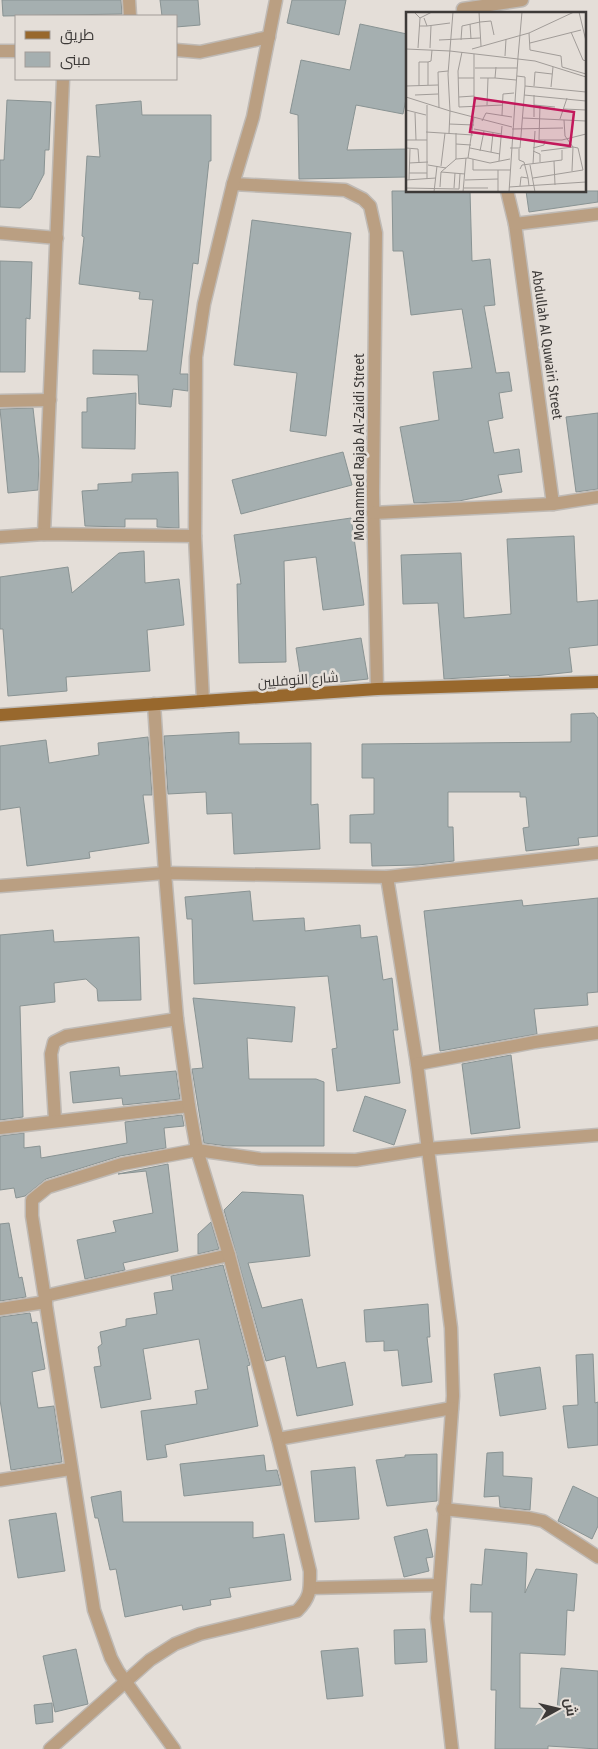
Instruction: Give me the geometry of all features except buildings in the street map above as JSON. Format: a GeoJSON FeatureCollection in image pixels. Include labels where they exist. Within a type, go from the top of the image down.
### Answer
{"type":"FeatureCollection","features":[{"type":"Feature","properties":{"kind":"main road","name":"شارع النوفليين"},"geometry":{"type":"LineString","coordinates":[[0,715],[377,689],[598,682]]}},
{"type":"Feature","properties":{"kind":"street"},"geometry":{"type":"LineString","coordinates":[[129,0],[130,15]]}},
{"type":"Feature","properties":{"kind":"street"},"geometry":{"type":"LineString","coordinates":[[203,701],[195,536],[196,357],[204,304],[233,184],[253,117],[276,0]]}},
{"type":"Feature","properties":{"kind":"street"},"geometry":{"type":"LineString","coordinates":[[463,8],[522,0]]}},
{"type":"Feature","properties":{"kind":"street"},"geometry":{"type":"LineString","coordinates":[[178,50],[200,52],[269,37]]}},
{"type":"Feature","properties":{"kind":"street"},"geometry":{"type":"LineString","coordinates":[[0,51],[15,51]]}},
{"type":"Feature","properties":{"kind":"street"},"geometry":{"type":"LineString","coordinates":[[44,534],[63,80]]}},
{"type":"Feature","properties":{"kind":"street","name":"Mohammed Rajab Al-Zaidi Street"},"geometry":{"type":"LineString","coordinates":[[233,184],[345,190],[363,199],[370,206],[376,233],[374,513],[377,689]]}},
{"type":"Feature","properties":{"kind":"street","name":"Abdullah Al Quwairi Street"},"geometry":{"type":"LineString","coordinates":[[507,192],[515,224],[552,504]]}},
{"type":"Feature","properties":{"kind":"street"},"geometry":{"type":"LineString","coordinates":[[515,224],[598,214]]}},
{"type":"Feature","properties":{"kind":"street"},"geometry":{"type":"LineString","coordinates":[[0,233],[57,238]]}},
{"type":"Feature","properties":{"kind":"street"},"geometry":{"type":"LineString","coordinates":[[0,402],[50,400]]}},
{"type":"Feature","properties":{"kind":"street"},"geometry":{"type":"LineString","coordinates":[[374,513],[552,504],[598,497]]}},
{"type":"Feature","properties":{"kind":"street"},"geometry":{"type":"LineString","coordinates":[[0,537],[44,534],[195,536]]}},
{"type":"Feature","properties":{"kind":"street"},"geometry":{"type":"LineString","coordinates":[[50,1749],[150,1660],[175,1644],[191,1637],[297,1611],[307,1600],[310,1588],[310,1571],[278,1439],[229,1254],[197,1150],[189,1106],[177,1019],[154,704]]}},
{"type":"Feature","properties":{"kind":"street"},"geometry":{"type":"LineString","coordinates":[[0,886],[165,873],[387,877],[598,853]]}},
{"type":"Feature","properties":{"kind":"street"},"geometry":{"type":"LineString","coordinates":[[387,877],[417,1064],[426,1149],[451,1328],[452,1408],[443,1509],[437,1618],[452,1749]]}},
{"type":"Feature","properties":{"kind":"street"},"geometry":{"type":"LineString","coordinates":[[55,1120],[51,1054],[54,1042],[66,1036],[177,1019]]}},
{"type":"Feature","properties":{"kind":"street"},"geometry":{"type":"LineString","coordinates":[[417,1064],[535,1042],[598,1033]]}},
{"type":"Feature","properties":{"kind":"street"},"geometry":{"type":"LineString","coordinates":[[0,1128],[55,1120],[189,1106]]}},
{"type":"Feature","properties":{"kind":"street"},"geometry":{"type":"LineString","coordinates":[[174,1749],[125,1683],[110,1658],[94,1610],[70,1469],[32,1216],[31,1207],[34,1196],[48,1187],[122,1164],[197,1150],[260,1159],[307,1161],[356,1160],[426,1149],[598,1134]]}},
{"type":"Feature","properties":{"kind":"street"},"geometry":{"type":"LineString","coordinates":[[0,1309],[229,1254]]}},
{"type":"Feature","properties":{"kind":"street"},"geometry":{"type":"LineString","coordinates":[[278,1439],[452,1408]]}},
{"type":"Feature","properties":{"kind":"street"},"geometry":{"type":"LineString","coordinates":[[0,1480],[70,1469]]}},
{"type":"Feature","properties":{"kind":"street"},"geometry":{"type":"LineString","coordinates":[[443,1509],[529,1518],[543,1522],[598,1558]]}},
{"type":"Feature","properties":{"kind":"street"},"geometry":{"type":"LineString","coordinates":[[310,1588],[438,1585]]}}]}
